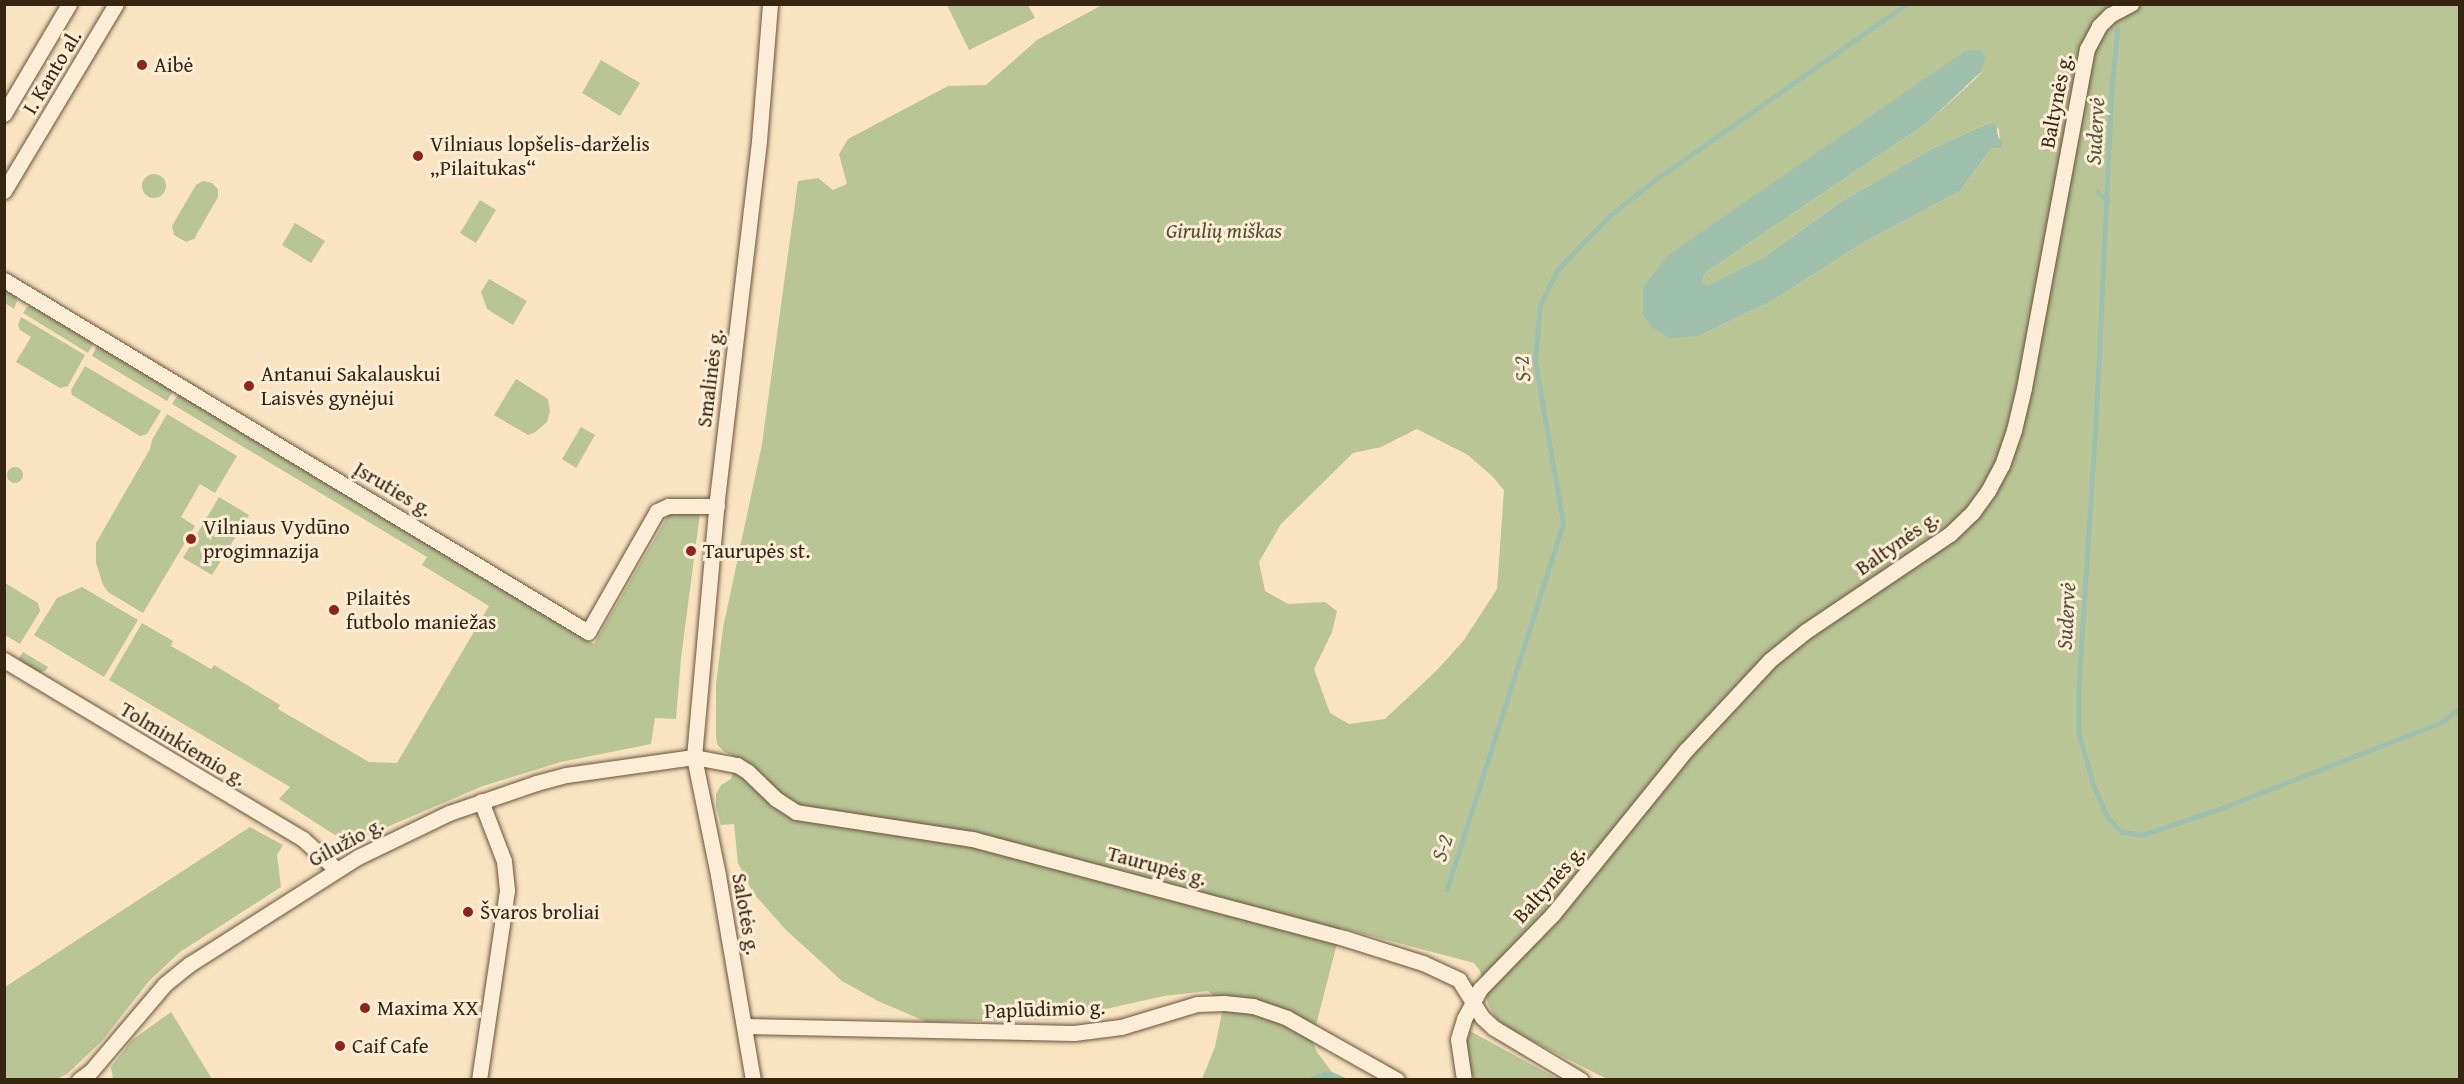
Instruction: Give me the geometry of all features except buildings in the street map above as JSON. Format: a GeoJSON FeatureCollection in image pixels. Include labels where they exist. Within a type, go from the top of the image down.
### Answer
{"type":"FeatureCollection","features":[{"type":"Feature","properties":{"kind":"street","name":"I. Kanto al."},"geometry":{"type":"LineString","coordinates":[[4,114],[69,4]]}},
{"type":"Feature","properties":{"kind":"street","name":"I. Kanto al."},"geometry":{"type":"LineString","coordinates":[[4,191],[116,4]]}},
{"type":"Feature","properties":{"kind":"street","name":"Smalinės g."},"geometry":{"type":"LineString","coordinates":[[694,757],[717,506],[759,141],[770,4]]}},
{"type":"Feature","properties":{"kind":"street","name":"Baltynės g."},"geometry":{"type":"LineString","coordinates":[[1464,1080],[1458,1039],[1473,1002],[1489,978],[1552,914],[1686,750],[1757,673],[1806,631],[1950,534],[1972,513],[1988,491],[2002,465],[2019,409],[2087,49],[2099,26],[2110,15],[2131,4]]}},
{"type":"Feature","properties":{"kind":"street","name":"Įsruties g."},"geometry":{"type":"LineString","coordinates":[[4,280],[588,632],[657,511],[668,506],[717,506]]}},
{"type":"Feature","properties":{"kind":"street","name":"Tolminkiemio g."},"geometry":{"type":"LineString","coordinates":[[4,660],[303,839],[336,869]]}},
{"type":"Feature","properties":{"kind":"street","name":"Taurupės g."},"geometry":{"type":"LineString","coordinates":[[694,757],[737,765],[785,807],[796,812],[972,839],[1399,955],[1445,972],[1459,980],[1482,1017],[1494,1028],[1581,1080]]}},
{"type":"Feature","properties":{"kind":"street","name":"Gilužio g."},"geometry":{"type":"LineString","coordinates":[[79,1080],[91,1071],[165,984],[190,964],[336,869],[449,813],[481,801],[566,775],[694,757]]}},
{"type":"Feature","properties":{"kind":"street","name":"Salotės g."},"geometry":{"type":"LineString","coordinates":[[694,757],[745,1026],[753,1080]]}},
{"type":"Feature","properties":{"kind":"street"},"geometry":{"type":"LineString","coordinates":[[479,1080],[507,890],[504,861],[481,801]]}},
{"type":"Feature","properties":{"kind":"street","name":"Paplūdimio g."},"geometry":{"type":"LineString","coordinates":[[745,1026],[1074,1033],[1120,1027],[1197,1004],[1224,1003],[1253,1006],[1287,1018],[1397,1080]]}},
{"type":"Feature","properties":{"kind":"green space"},"geometry":{"type":"Polygon","coordinates":[[[947,5],[1028,5],[1035,18],[969,50],[947,5]]]}},
{"type":"Feature","properties":{"kind":"green space","name":"Girulių miškas"},"geometry":{"type":"Polygon","coordinates":[[[1102,5],[2459,5],[2459,1079],[1607,1079],[1507,1028],[1495,1017],[1488,1004],[1480,971],[1474,963],[1341,928],[1312,1041],[1332,1072],[1322,1072],[1306,1079],[1202,1079],[1215,1047],[1224,1003],[1208,991],[1164,996],[1060,1019],[927,1022],[878,1001],[842,981],[786,930],[753,893],[738,863],[734,824],[721,825],[716,806],[716,794],[721,785],[731,779],[738,759],[723,751],[717,744],[716,684],[723,628],[762,444],[798,181],[818,178],[833,190],[847,184],[839,154],[848,139],[948,86],[986,85],[1037,40],[1102,5]],[[1981,67],[1714,224],[1669,254],[1699,336],[1772,301],[1859,245],[1960,191],[1991,149],[2000,148],[1999,129],[1987,124],[1931,149],[1841,202],[1764,257],[1707,286],[1702,282],[1706,272],[1927,123],[1981,73],[1981,67]],[[1417,429],[1381,447],[1353,453],[1281,524],[1259,562],[1265,591],[1288,604],[1325,602],[1337,611],[1332,632],[1314,669],[1330,713],[1349,724],[1385,719],[1438,669],[1464,640],[1497,589],[1504,490],[1468,455],[1417,429]]]}},
{"type":"Feature","properties":{"kind":"green space"},"geometry":{"type":"Polygon","coordinates":[[[601,60],[640,83],[620,116],[582,93],[601,60]]]}},
{"type":"Feature","properties":{"kind":"green space"},"geometry":{"type":"Polygon","coordinates":[[[154,174],[162,178],[166,186],[162,194],[154,198],[146,194],[142,186],[146,178],[154,174]]]}},
{"type":"Feature","properties":{"kind":"green space"},"geometry":{"type":"Polygon","coordinates":[[[203,181],[212,183],[218,189],[218,197],[194,239],[186,242],[174,235],[172,226],[196,185],[203,181]]]}},
{"type":"Feature","properties":{"kind":"green space"},"geometry":{"type":"Polygon","coordinates":[[[480,200],[496,210],[476,243],[460,233],[480,200]]]}},
{"type":"Feature","properties":{"kind":"green space"},"geometry":{"type":"Polygon","coordinates":[[[295,223],[325,241],[311,263],[282,245],[295,223]]]}},
{"type":"Feature","properties":{"kind":"green space"},"geometry":{"type":"Polygon","coordinates":[[[489,279],[527,301],[513,325],[487,309],[481,292],[489,279]]]}},
{"type":"Feature","properties":{"kind":"green space"},"geometry":{"type":"Polygon","coordinates":[[[5,288],[15,294],[17,300],[14,309],[5,303],[5,288]]]}},
{"type":"Feature","properties":{"kind":"green space"},"geometry":{"type":"Polygon","coordinates":[[[33,305],[94,342],[88,353],[23,313],[27,307],[33,305]]]}},
{"type":"Feature","properties":{"kind":"green space"},"geometry":{"type":"Polygon","coordinates":[[[21,317],[85,355],[68,386],[60,388],[16,362],[31,337],[20,330],[18,325],[21,317]]]}},
{"type":"Feature","properties":{"kind":"green space"},"geometry":{"type":"Polygon","coordinates":[[[98,344],[174,389],[167,401],[92,356],[98,344]]]}},
{"type":"Feature","properties":{"kind":"green space"},"geometry":{"type":"Polygon","coordinates":[[[85,366],[161,411],[147,434],[140,436],[72,395],[71,390],[85,366]]]}},
{"type":"Feature","properties":{"kind":"green space"},"geometry":{"type":"Polygon","coordinates":[[[516,379],[548,399],[550,411],[547,422],[528,435],[494,415],[516,379]]]}},
{"type":"Feature","properties":{"kind":"green space"},"geometry":{"type":"Polygon","coordinates":[[[179,393],[594,644],[670,512],[700,513],[681,658],[676,719],[655,718],[651,744],[561,762],[483,786],[361,838],[359,833],[335,835],[279,799],[290,787],[109,680],[142,623],[173,641],[171,646],[211,669],[214,665],[280,705],[278,709],[369,762],[397,763],[489,606],[422,565],[427,557],[172,404],[179,393]]]}},
{"type":"Feature","properties":{"kind":"green space"},"geometry":{"type":"Polygon","coordinates":[[[167,414],[237,456],[215,493],[200,484],[181,517],[195,526],[143,613],[108,592],[103,585],[96,563],[96,543],[150,449],[152,440],[167,414]]]}},
{"type":"Feature","properties":{"kind":"green space"},"geometry":{"type":"Polygon","coordinates":[[[581,427],[595,435],[576,468],[562,459],[581,427]]]}},
{"type":"Feature","properties":{"kind":"green space"},"geometry":{"type":"Polygon","coordinates":[[[15,467],[21,469],[23,475],[21,481],[15,483],[9,481],[7,475],[9,469],[15,467]]]}},
{"type":"Feature","properties":{"kind":"green space"},"geometry":{"type":"Polygon","coordinates":[[[219,497],[249,515],[212,575],[183,558],[219,497]]]}},
{"type":"Feature","properties":{"kind":"green space"},"geometry":{"type":"Polygon","coordinates":[[[5,583],[38,603],[40,611],[20,644],[5,635],[5,583]]]}},
{"type":"Feature","properties":{"kind":"green space"},"geometry":{"type":"Polygon","coordinates":[[[82,587],[138,620],[104,677],[34,635],[57,598],[82,587]]]}},
{"type":"Feature","properties":{"kind":"green space"},"geometry":{"type":"Polygon","coordinates":[[[23,652],[48,667],[46,670],[39,673],[18,660],[23,652]]]}},
{"type":"Feature","properties":{"kind":"green space"},"geometry":{"type":"Polygon","coordinates":[[[250,827],[283,845],[277,855],[281,887],[180,952],[149,981],[102,1041],[67,1074],[57,1079],[5,1079],[5,987],[250,827]]]}},
{"type":"Feature","properties":{"kind":"green space"},"geometry":{"type":"Polygon","coordinates":[[[171,1012],[212,1079],[113,1079],[111,1067],[132,1040],[171,1012]]]}},
{"type":"Feature","properties":{"kind":"green space"},"geometry":{"type":"Polygon","coordinates":[[[1470,1031],[1558,1079],[1475,1079],[1469,1070],[1466,1044],[1470,1031]]]}},
{"type":"Feature","properties":{"kind":"shaded area"},"geometry":{"type":"Polygon","coordinates":[[[1979,49],[1986,56],[1981,72],[1927,123],[1706,272],[1702,282],[1707,286],[1764,257],[1841,202],[1931,149],[1987,124],[1996,124],[1998,137],[2003,143],[2000,148],[1991,149],[1960,191],[1859,245],[1772,301],[1699,336],[1670,338],[1652,328],[1643,314],[1643,287],[1669,254],[1964,52],[1979,49]]]}},
{"type":"Feature","properties":{"kind":"shaded area"},"geometry":{"type":"Polygon","coordinates":[[[1322,1072],[1332,1072],[1348,1079],[1306,1079],[1322,1072]]]}},
{"type":"Feature","properties":{"kind":"waterway","name":"S-2"},"geometry":{"type":"LineString","coordinates":[[1447,889],[1563,523],[1535,361],[1540,305],[1558,269],[1609,216],[1655,180],[1906,4]]}},
{"type":"Feature","properties":{"kind":"waterway","name":"Sudervė"},"geometry":{"type":"LineString","coordinates":[[2118,29],[2112,88],[2097,408],[2079,686],[2079,733],[2094,786],[2108,818],[2122,832],[2143,835],[2219,809],[2442,722],[2460,708]]}},
{"type":"Feature","properties":{"kind":"waterway","name":"Sudervė"},"geometry":{"type":"LineString","coordinates":[[2098,192],[2108,200]]}},
{"type":"Feature","properties":{"kind":"place","name":"Aibė"},"geometry":{"type":"Point","coordinates":[142,65]}},
{"type":"Feature","properties":{"kind":"place","name":"Vilniaus lopšelis-darželis „Pilaitukas“"},"geometry":{"type":"Point","coordinates":[418,156]}},
{"type":"Feature","properties":{"kind":"place","name":"Antanui Sakalauskui Laisvės gynėjui"},"geometry":{"type":"Point","coordinates":[249,386]}},
{"type":"Feature","properties":{"kind":"place","name":"Vilniaus Vydūno progimnazija"},"geometry":{"type":"Point","coordinates":[191,539]}},
{"type":"Feature","properties":{"kind":"place","name":"Taurupės st."},"geometry":{"type":"Point","coordinates":[691,551]}},
{"type":"Feature","properties":{"kind":"place","name":"Pilaitės futbolo maniežas"},"geometry":{"type":"Point","coordinates":[334,610]}},
{"type":"Feature","properties":{"kind":"place","name":"Švaros broliai"},"geometry":{"type":"Point","coordinates":[468,912]}},
{"type":"Feature","properties":{"kind":"place","name":"Maxima XX"},"geometry":{"type":"Point","coordinates":[365,1008]}},
{"type":"Feature","properties":{"kind":"place","name":"Caif Cafe"},"geometry":{"type":"Point","coordinates":[340,1046]}}]}
